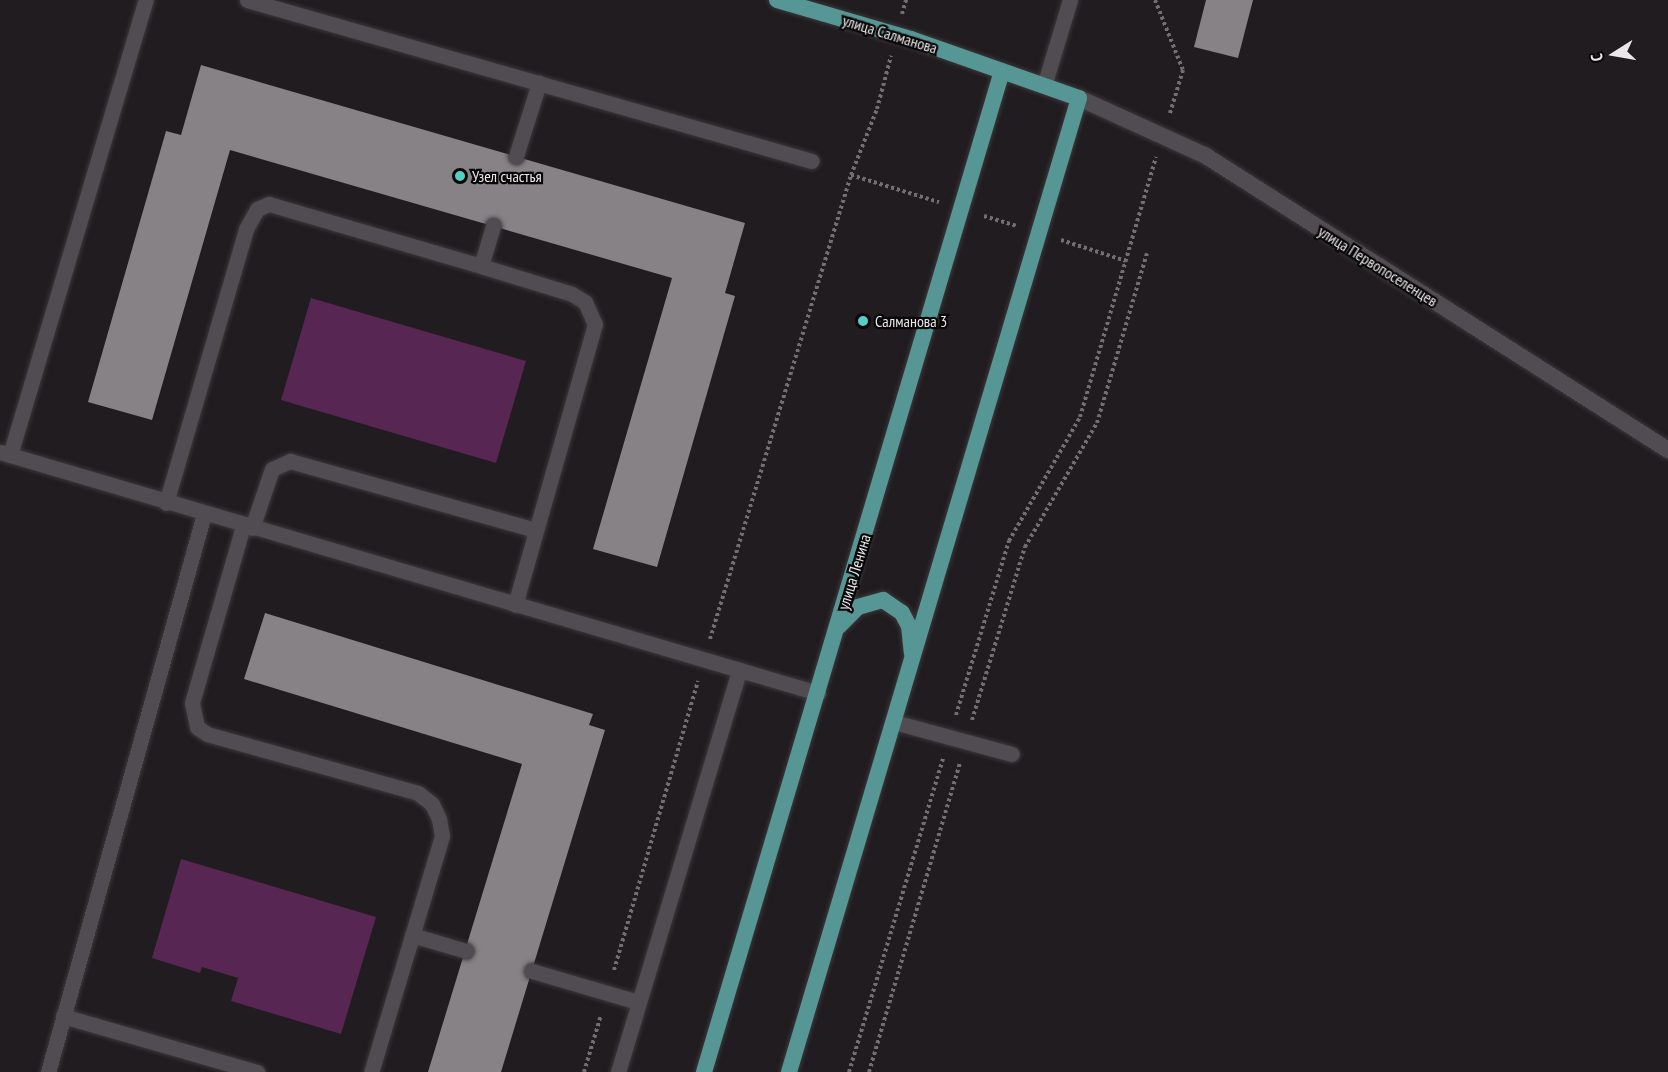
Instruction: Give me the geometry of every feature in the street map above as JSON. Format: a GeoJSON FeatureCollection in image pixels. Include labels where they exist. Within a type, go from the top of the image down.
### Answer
{"type":"FeatureCollection","features":[{"type":"Feature","properties":{"kind":"main road","name":"улица Салманова"},"geometry":{"type":"LineString","coordinates":[[777,0],[897,35],[1079,98]]}},
{"type":"Feature","properties":{"kind":"main road","name":"улица Ленина"},"geometry":{"type":"LineString","coordinates":[[705,1072],[963,209],[1002,71]]}},
{"type":"Feature","properties":{"kind":"main road","name":"улица Первопоселенцев"},"geometry":{"type":"LineString","coordinates":[[1079,98],[1206,156],[1668,450]]}},
{"type":"Feature","properties":{"kind":"main road"},"geometry":{"type":"LineString","coordinates":[[789,1072],[1079,98]]}},
{"type":"Feature","properties":{"kind":"main road"},"geometry":{"type":"LineString","coordinates":[[836,630],[869,602],[884,600],[894,604],[909,626],[912,663]]}},
{"type":"Feature","properties":{"kind":"lane"},"geometry":{"type":"LineString","coordinates":[[146,0],[5,454],[818,693]]}},
{"type":"Feature","properties":{"kind":"lane"},"geometry":{"type":"LineString","coordinates":[[247,0],[812,161]]}},
{"type":"Feature","properties":{"kind":"lane"},"geometry":{"type":"LineString","coordinates":[[1044,86],[1070,0]]}},
{"type":"Feature","properties":{"kind":"lane"},"geometry":{"type":"LineString","coordinates":[[516,156],[539,84]]}},
{"type":"Feature","properties":{"kind":"lane"},"geometry":{"type":"LineString","coordinates":[[166,503],[246,229],[257,209],[269,204],[572,294],[585,302],[595,324],[515,605]]}},
{"type":"Feature","properties":{"kind":"lane"},"geometry":{"type":"LineString","coordinates":[[481,266],[493,226]]}},
{"type":"Feature","properties":{"kind":"lane"},"geometry":{"type":"LineString","coordinates":[[371,1072],[442,836],[432,804],[418,793],[207,734],[197,727],[192,715],[192,703],[247,527],[272,469],[290,461],[536,530]]}},
{"type":"Feature","properties":{"kind":"lane"},"geometry":{"type":"LineString","coordinates":[[48,1072],[204,514]]}},
{"type":"Feature","properties":{"kind":"lane"},"geometry":{"type":"LineString","coordinates":[[618,1072],[739,670]]}},
{"type":"Feature","properties":{"kind":"lane"},"geometry":{"type":"LineString","coordinates":[[894,722],[1012,754]]}},
{"type":"Feature","properties":{"kind":"lane"},"geometry":{"type":"LineString","coordinates":[[412,935],[465,951]]}},
{"type":"Feature","properties":{"kind":"lane"},"geometry":{"type":"LineString","coordinates":[[531,971],[638,1002]]}},
{"type":"Feature","properties":{"kind":"lane"},"geometry":{"type":"LineString","coordinates":[[63,1016],[257,1072]]}},
{"type":"Feature","properties":{"kind":"path"},"geometry":{"type":"LineString","coordinates":[[584,1072],[704,660],[850,175],[877,109],[906,0]]}},
{"type":"Feature","properties":{"kind":"path"},"geometry":{"type":"LineString","coordinates":[[849,1072],[1008,541],[1080,417],[1183,70],[1155,0]]}},
{"type":"Feature","properties":{"kind":"path"},"geometry":{"type":"LineString","coordinates":[[850,175],[1126,261]]}},
{"type":"Feature","properties":{"kind":"path"},"geometry":{"type":"LineString","coordinates":[[869,1072],[1025,547],[1097,423],[1147,253]]}},
{"type":"Feature","properties":{"kind":"shaded area"},"geometry":{"type":"Polygon","coordinates":[[[311,298],[526,361],[496,463],[281,400],[311,298]]]}},
{"type":"Feature","properties":{"kind":"shaded area"},"geometry":{"type":"Polygon","coordinates":[[[181,859],[376,917],[341,1034],[231,1001],[238,978],[202,967],[200,973],[152,958],[181,859]]]}},
{"type":"Feature","properties":{"kind":"building"},"geometry":{"type":"Polygon","coordinates":[[[1206,0],[1253,0],[1238,58],[1194,47],[1206,0]]]}},
{"type":"Feature","properties":{"kind":"building"},"geometry":{"type":"Polygon","coordinates":[[[201,65],[745,223],[725,293],[735,296],[657,567],[593,549],[672,278],[230,150],[152,420],[88,402],[166,131],[181,135],[201,65]]]}},
{"type":"Feature","properties":{"kind":"building"},"geometry":{"type":"Polygon","coordinates":[[[265,613],[593,714],[589,725],[605,730],[501,1072],[428,1072],[522,764],[244,679],[265,613]]]}},
{"type":"Feature","properties":{"kind":"place","name":"Узел счастья"},"geometry":{"type":"Point","coordinates":[460,176]}},
{"type":"Feature","properties":{"kind":"place","name":"Салманова 3"},"geometry":{"type":"Point","coordinates":[863,321]}}]}
